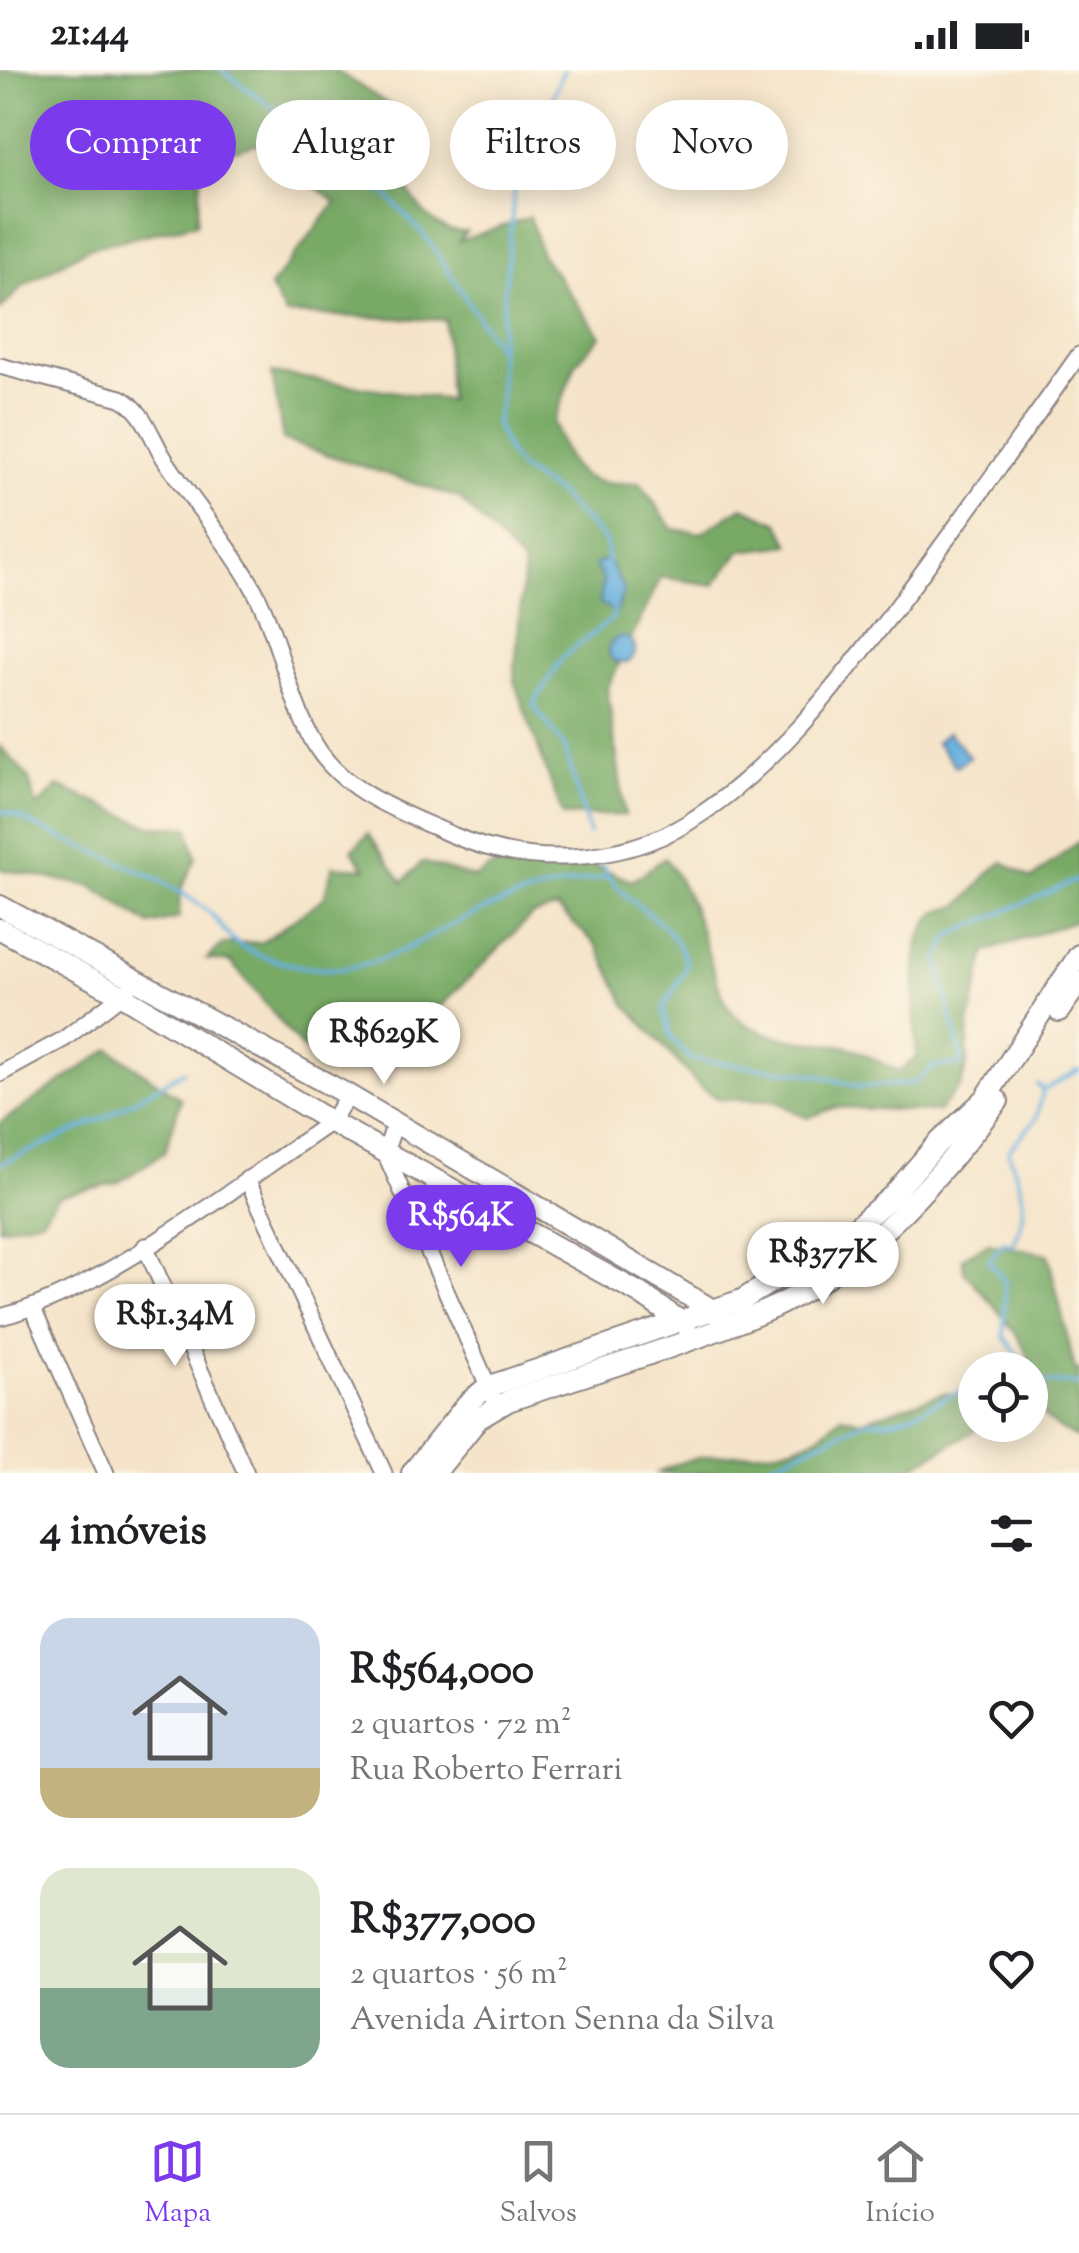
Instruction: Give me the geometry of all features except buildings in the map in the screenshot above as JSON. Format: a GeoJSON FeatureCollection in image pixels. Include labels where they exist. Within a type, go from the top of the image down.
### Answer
{"type":"FeatureCollection","features":[{"type":"Feature","properties":{"kind":"street"},"geometry":{"type":"LineString","coordinates":[[0,366],[121,398],[137,410],[164,457],[251,584],[303,721],[340,775],[392,808],[482,848],[567,856],[613,853],[690,822],[764,760],[843,678],[1079,356]]}},
{"type":"Feature","properties":{"kind":"street"},"geometry":{"type":"LineString","coordinates":[[0,906],[331,1122],[681,1319],[696,1334]]}},
{"type":"Feature","properties":{"kind":"street"},"geometry":{"type":"LineString","coordinates":[[0,928],[348,1095],[720,1317]]}},
{"type":"Feature","properties":{"kind":"street"},"geometry":{"type":"LineString","coordinates":[[412,1473],[467,1404],[487,1387],[681,1319],[761,1313],[802,1291],[846,1260],[893,1222],[985,1099],[1079,955]]}},
{"type":"Feature","properties":{"kind":"street"},"geometry":{"type":"LineString","coordinates":[[944,1151],[1012,1083],[1079,982]]}},
{"type":"Feature","properties":{"kind":"street"},"geometry":{"type":"LineString","coordinates":[[0,1074],[64,1039],[129,988]]}},
{"type":"Feature","properties":{"kind":"street"},"geometry":{"type":"LineString","coordinates":[[0,1318],[33,1310],[145,1246],[331,1122],[348,1095]]}},
{"type":"Feature","properties":{"kind":"street"},"geometry":{"type":"LineString","coordinates":[[396,1123],[386,1153],[498,1406]]}},
{"type":"Feature","properties":{"kind":"street"},"geometry":{"type":"LineString","coordinates":[[246,1178],[384,1473]]}},
{"type":"Feature","properties":{"kind":"street"},"geometry":{"type":"LineString","coordinates":[[145,1246],[246,1473]]}},
{"type":"Feature","properties":{"kind":"street"},"geometry":{"type":"LineString","coordinates":[[33,1310],[106,1473]]}},
{"type":"Feature","properties":{"kind":"street"},"geometry":{"type":"LineString","coordinates":[[435,1473],[478,1420],[498,1406],[696,1334],[720,1317]]}},
{"type":"Feature","properties":{"kind":"green space"},"geometry":{"type":"Polygon","coordinates":[[[0,70],[335,70],[382,100],[256,100],[256,144],[236,149],[236,100],[30,100],[30,190],[200,190],[197,223],[88,248],[23,286],[0,310],[0,70]]]}},
{"type":"Feature","properties":{"kind":"green space"},"geometry":{"type":"Polygon","coordinates":[[[320,190],[409,190],[429,218],[453,231],[466,232],[459,241],[530,217],[541,254],[601,336],[576,363],[554,422],[573,467],[592,480],[640,483],[673,529],[701,533],[743,507],[779,523],[790,545],[740,551],[714,585],[661,577],[607,689],[625,815],[563,816],[514,681],[524,565],[459,498],[283,440],[272,373],[449,400],[445,320],[285,314],[270,287],[336,202],[320,190]]]}},
{"type":"Feature","properties":{"kind":"green space"},"geometry":{"type":"Polygon","coordinates":[[[0,746],[28,777],[37,807],[58,786],[150,826],[188,827],[196,858],[180,892],[179,918],[150,925],[91,886],[0,869],[0,746]]]}},
{"type":"Feature","properties":{"kind":"green space"},"geometry":{"type":"Polygon","coordinates":[[[368,834],[403,882],[422,862],[474,878],[505,858],[593,865],[632,881],[665,858],[686,894],[725,1001],[734,1014],[761,1031],[851,1048],[901,1071],[916,1057],[916,960],[926,925],[937,913],[965,900],[1003,862],[1032,879],[1079,841],[1079,919],[986,952],[969,1023],[967,1064],[961,1085],[938,1112],[836,1107],[807,1118],[775,1101],[719,1099],[700,1087],[626,1004],[597,945],[557,908],[532,915],[439,1008],[328,1058],[301,1047],[231,962],[207,959],[223,944],[262,942],[324,898],[333,866],[365,868],[352,850],[368,834]]]}},
{"type":"Feature","properties":{"kind":"green space"},"geometry":{"type":"Polygon","coordinates":[[[110,1049],[181,1099],[165,1152],[119,1182],[58,1196],[42,1219],[0,1228],[0,1123],[110,1049]]]}},
{"type":"Feature","properties":{"kind":"green space"},"geometry":{"type":"Polygon","coordinates":[[[989,1243],[1048,1254],[1075,1370],[1079,1370],[1079,1439],[1048,1420],[1048,1352],[1026,1352],[1003,1316],[964,1271],[962,1258],[989,1243]]]}},
{"type":"Feature","properties":{"kind":"green space"},"geometry":{"type":"Polygon","coordinates":[[[944,1393],[958,1394],[958,1440],[902,1473],[658,1473],[695,1459],[792,1447],[815,1438],[842,1416],[861,1421],[944,1393]]]}},
{"type":"Feature","properties":{"kind":"water"},"geometry":{"type":"Polygon","coordinates":[[[607,559],[624,590],[616,612],[600,603],[603,580],[595,565],[607,559]]]}},
{"type":"Feature","properties":{"kind":"water"},"geometry":{"type":"Polygon","coordinates":[[[622,637],[632,640],[632,660],[622,663],[612,660],[609,650],[612,640],[622,637]]]}},
{"type":"Feature","properties":{"kind":"water"},"geometry":{"type":"Polygon","coordinates":[[[948,732],[969,757],[956,767],[936,742],[948,732]]]}},
{"type":"Feature","properties":{"kind":"waterway"},"geometry":{"type":"LineString","coordinates":[[222,70],[381,189],[426,237],[499,349],[501,396],[496,424],[507,451],[520,469],[558,494],[605,540],[608,563]]}},
{"type":"Feature","properties":{"kind":"waterway"},"geometry":{"type":"LineString","coordinates":[[499,349],[515,187],[564,70]]}},
{"type":"Feature","properties":{"kind":"waterway"},"geometry":{"type":"LineString","coordinates":[[589,834],[565,747],[533,705],[563,657],[614,617],[613,607]]}},
{"type":"Feature","properties":{"kind":"waterway"},"geometry":{"type":"LineString","coordinates":[[0,811],[174,888],[210,913],[231,939],[246,948],[270,959],[311,968],[336,969],[373,962],[509,900],[608,877]]}},
{"type":"Feature","properties":{"kind":"waterway"},"geometry":{"type":"LineString","coordinates":[[602,864],[623,893],[660,923],[680,948],[687,966],[663,1009],[671,1038],[691,1059],[814,1074],[860,1087],[913,1084],[933,1067],[963,1064],[938,959],[951,935],[1079,879]]}},
{"type":"Feature","properties":{"kind":"waterway"},"geometry":{"type":"LineString","coordinates":[[1044,1090],[1079,1070]]}},
{"type":"Feature","properties":{"kind":"waterway"},"geometry":{"type":"LineString","coordinates":[[0,1164],[102,1119],[184,1071]]}},
{"type":"Feature","properties":{"kind":"waterway"},"geometry":{"type":"LineString","coordinates":[[1015,1352],[1004,1336],[1005,1282],[989,1261],[1004,1242],[1012,1246],[1022,1221],[1020,1188],[1008,1151],[1036,1119],[1043,1091],[1037,1084]]}},
{"type":"Feature","properties":{"kind":"waterway"},"geometry":{"type":"LineString","coordinates":[[1048,1383],[1079,1384]]}},
{"type":"Feature","properties":{"kind":"waterway"},"geometry":{"type":"LineString","coordinates":[[751,1473],[867,1421],[898,1419],[958,1392]]}}]}
